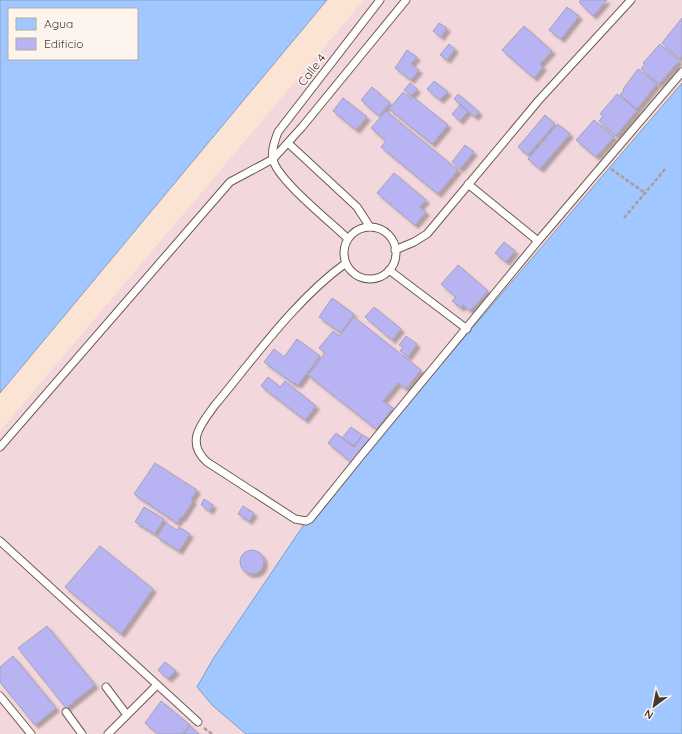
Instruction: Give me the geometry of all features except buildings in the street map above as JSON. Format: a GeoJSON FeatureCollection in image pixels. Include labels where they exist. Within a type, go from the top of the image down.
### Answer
{"type":"FeatureCollection","features":[{"type":"Feature","properties":{"kind":"lane","name":"Calle 4"},"geometry":{"type":"LineString","coordinates":[[273,159],[274,145],[278,132],[380,0]]}},
{"type":"Feature","properties":{"kind":"lane"},"geometry":{"type":"LineString","coordinates":[[0,446],[230,182],[273,159],[288,143],[406,0]]}},
{"type":"Feature","properties":{"kind":"lane"},"geometry":{"type":"LineString","coordinates":[[395,250],[414,242],[427,234],[539,100],[632,0]]}},
{"type":"Feature","properties":{"kind":"lane"},"geometry":{"type":"LineString","coordinates":[[346,263],[328,276],[306,297],[215,405],[204,420],[196,437],[197,449],[207,462],[295,519],[306,521],[310,519],[538,241],[682,72]]}},
{"type":"Feature","properties":{"kind":"lane"},"geometry":{"type":"LineString","coordinates":[[288,143],[357,207],[370,227]]}},
{"type":"Feature","properties":{"kind":"lane"},"geometry":{"type":"LineString","coordinates":[[273,159],[282,177],[348,239]]}},
{"type":"Feature","properties":{"kind":"lane"},"geometry":{"type":"LineString","coordinates":[[468,184],[538,241]]}},
{"type":"Feature","properties":{"kind":"lane"},"geometry":{"type":"LineString","coordinates":[[370,227],[377,228],[389,236],[395,250],[395,257],[389,270],[377,278],[370,279],[356,274],[346,263],[344,251],[348,239],[358,230],[370,227]]}},
{"type":"Feature","properties":{"kind":"lane"},"geometry":{"type":"LineString","coordinates":[[389,270],[467,329]]}},
{"type":"Feature","properties":{"kind":"lane"},"geometry":{"type":"LineString","coordinates":[[0,541],[198,722]]}},
{"type":"Feature","properties":{"kind":"lane"},"geometry":{"type":"LineString","coordinates":[[108,734],[158,685]]}},
{"type":"Feature","properties":{"kind":"lane"},"geometry":{"type":"LineString","coordinates":[[106,687],[127,716]]}},
{"type":"Feature","properties":{"kind":"lane"},"geometry":{"type":"LineString","coordinates":[[0,696],[31,734]]}},
{"type":"Feature","properties":{"kind":"lane"},"geometry":{"type":"LineString","coordinates":[[66,712],[82,734]]}},
{"type":"Feature","properties":{"kind":"path"},"geometry":{"type":"LineString","coordinates":[[624,218],[666,168]]}},
{"type":"Feature","properties":{"kind":"path"},"geometry":{"type":"LineString","coordinates":[[611,169],[645,193]]}},
{"type":"Feature","properties":{"kind":"shaded area"},"geometry":{"type":"Polygon","coordinates":[[[364,0],[682,0],[682,83],[303,526],[213,659],[213,706],[246,734],[0,734],[0,431],[364,0]]]}},
{"type":"Feature","properties":{"kind":"water"},"geometry":{"type":"Polygon","coordinates":[[[0,0],[327,0],[0,393],[0,0]]]}},
{"type":"Feature","properties":{"kind":"water"},"geometry":{"type":"Polygon","coordinates":[[[682,83],[682,734],[246,734],[213,706],[197,687],[213,659],[303,526],[682,83]]]}}]}
